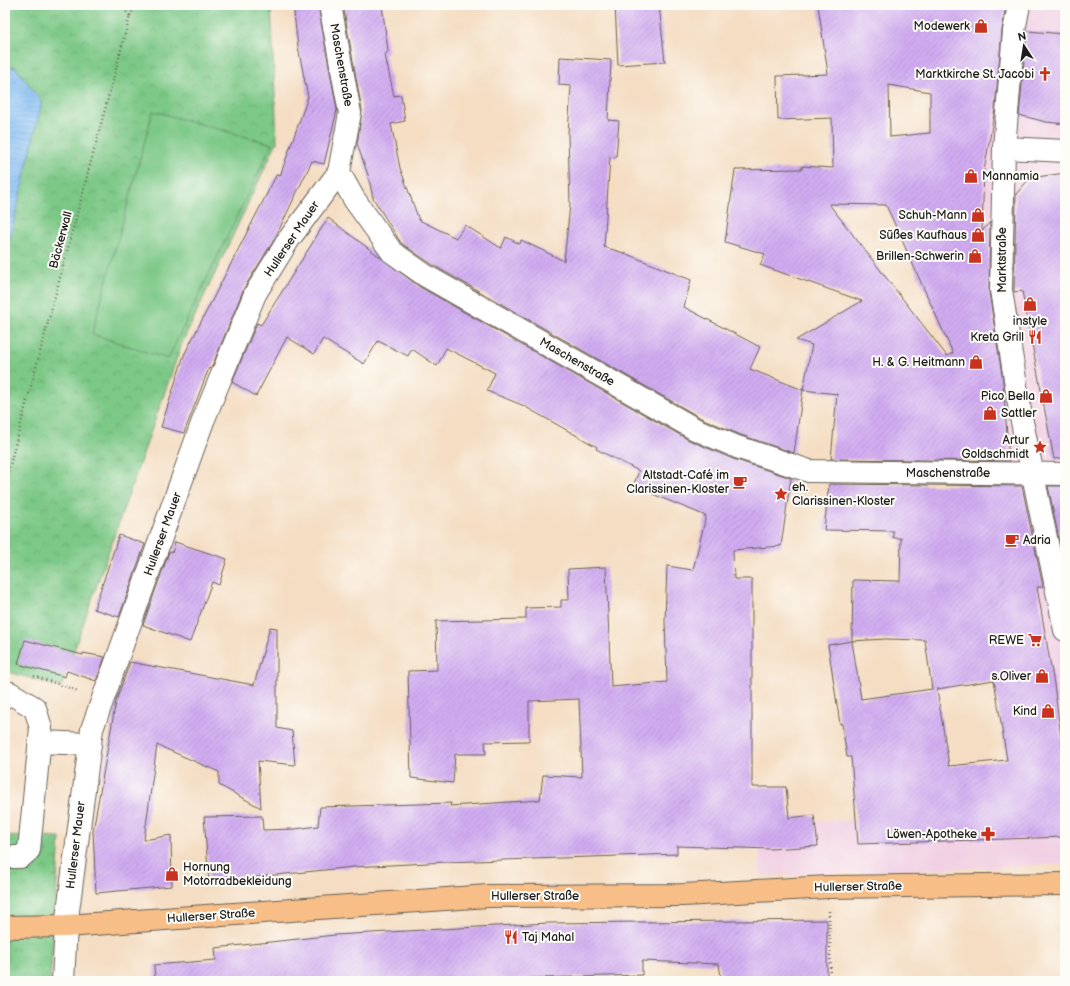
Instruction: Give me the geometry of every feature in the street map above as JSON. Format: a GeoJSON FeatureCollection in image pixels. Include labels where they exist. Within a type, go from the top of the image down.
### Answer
{"type":"FeatureCollection","features":[{"type":"Feature","properties":{"kind":"main road","name":"Hullerser Straße"},"geometry":{"type":"LineString","coordinates":[[5,927],[66,926],[488,896],[683,895],[828,887],[1065,884]]}},
{"type":"Feature","properties":{"kind":"street","name":"Maschenstraße"},"geometry":{"type":"LineString","coordinates":[[330,5],[350,113],[340,172],[354,199],[392,252],[426,276],[695,429],[737,447],[809,471],[1065,474]]}},
{"type":"Feature","properties":{"kind":"street","name":"Marktstraße"},"geometry":{"type":"LineString","coordinates":[[1019,5],[1014,31],[1004,148],[1001,290],[1021,417],[1065,630]]}},
{"type":"Feature","properties":{"kind":"street"},"geometry":{"type":"LineString","coordinates":[[1004,148],[1065,152]]}},
{"type":"Feature","properties":{"kind":"street","name":"Hullerser Mauer"},"geometry":{"type":"LineString","coordinates":[[63,981],[66,926],[92,729],[203,421],[255,294],[289,239],[340,172]]}},
{"type":"Feature","properties":{"kind":"street"},"geometry":{"type":"LineString","coordinates":[[5,697],[10,693],[35,708],[41,728],[29,850],[21,858],[5,857]]}},
{"type":"Feature","properties":{"kind":"street"},"geometry":{"type":"LineString","coordinates":[[40,742],[90,744]]}},
{"type":"Feature","properties":{"kind":"path"},"geometry":{"type":"LineString","coordinates":[[120,5],[130,16]]}},
{"type":"Feature","properties":{"kind":"path","name":"Bäckerwall"},"geometry":{"type":"LineString","coordinates":[[5,484],[130,16],[135,5]]}},
{"type":"Feature","properties":{"kind":"path"},"geometry":{"type":"LineString","coordinates":[[28,674],[103,700]]}},
{"type":"Feature","properties":{"kind":"path"},"geometry":{"type":"LineString","coordinates":[[828,887],[831,981]]}},
{"type":"Feature","properties":{"kind":"shaded area"},"geometry":{"type":"Polygon","coordinates":[[[962,5],[1065,5],[1065,864],[759,876],[760,821],[1041,818],[969,363],[962,5]]]}},
{"type":"Feature","properties":{"kind":"green space"},"geometry":{"type":"Polygon","coordinates":[[[5,5],[271,5],[277,142],[182,343],[61,687],[5,671],[5,5]]]}},
{"type":"Feature","properties":{"kind":"green space"},"geometry":{"type":"Polygon","coordinates":[[[153,111],[272,144],[168,359],[92,334],[153,111]]]}},
{"type":"Feature","properties":{"kind":"green space"},"geometry":{"type":"Polygon","coordinates":[[[5,836],[60,838],[50,981],[5,981],[5,836]]]}},
{"type":"Feature","properties":{"kind":"water"},"geometry":{"type":"Polygon","coordinates":[[[5,66],[16,68],[42,102],[5,259],[5,66]]]}},
{"type":"Feature","properties":{"kind":"building"},"geometry":{"type":"Polygon","coordinates":[[[293,5],[318,5],[337,110],[324,164],[312,161],[274,240],[244,288],[211,369],[209,368],[184,433],[161,427],[184,355],[277,174],[280,176],[308,97],[298,47],[293,5]]]}},
{"type":"Feature","properties":{"kind":"building"},"geometry":{"type":"Polygon","coordinates":[[[343,5],[382,5],[388,51],[385,55],[394,96],[401,95],[405,121],[391,124],[400,168],[419,220],[456,238],[465,225],[501,248],[506,237],[520,244],[521,240],[564,261],[570,205],[568,134],[571,86],[559,85],[560,57],[611,60],[608,120],[619,121],[616,158],[610,157],[604,247],[624,253],[691,280],[684,307],[760,347],[750,369],[803,390],[794,453],[741,435],[701,418],[433,265],[401,243],[373,198],[368,175],[357,144],[362,111],[343,5]]]}},
{"type":"Feature","properties":{"kind":"building"},"geometry":{"type":"Polygon","coordinates":[[[615,5],[659,5],[665,62],[618,65],[615,5]]]}},
{"type":"Feature","properties":{"kind":"building"},"geometry":{"type":"Polygon","coordinates":[[[818,5],[1006,5],[1002,30],[995,109],[984,171],[982,231],[990,222],[989,292],[1003,381],[1009,461],[831,459],[837,394],[803,390],[812,345],[796,340],[862,301],[760,265],[765,254],[725,242],[735,170],[802,169],[802,166],[833,168],[832,118],[778,120],[777,76],[828,74],[818,5]],[[889,85],[890,137],[930,133],[930,92],[889,85]],[[829,204],[947,356],[953,353],[886,205],[829,204]]]}},
{"type":"Feature","properties":{"kind":"building","name":"Marktkirche St. Jacobi"},"geometry":{"type":"Polygon","coordinates":[[[1027,31],[1065,34],[1065,124],[1046,122],[1019,115],[1027,31]]]}},
{"type":"Feature","properties":{"kind":"building"},"geometry":{"type":"Polygon","coordinates":[[[1065,173],[1065,458],[1054,459],[1022,291],[1014,292],[1016,194],[1030,178],[1065,173]]]}},
{"type":"Feature","properties":{"kind":"building"},"geometry":{"type":"Polygon","coordinates":[[[328,218],[420,287],[689,440],[733,459],[791,478],[781,546],[733,550],[734,579],[752,579],[752,787],[786,787],[789,818],[814,815],[818,846],[771,849],[677,846],[677,854],[446,862],[353,867],[209,882],[204,817],[262,816],[263,830],[295,829],[318,826],[320,807],[451,803],[450,806],[540,800],[543,775],[582,777],[579,699],[529,701],[529,741],[485,742],[486,754],[455,754],[453,783],[411,778],[408,671],[437,670],[436,621],[526,619],[526,608],[561,607],[561,600],[569,600],[568,569],[606,567],[611,687],[667,682],[665,621],[667,566],[693,570],[706,516],[633,486],[639,471],[596,449],[597,447],[522,405],[487,391],[495,373],[446,348],[437,366],[412,349],[408,356],[378,341],[364,364],[323,339],[314,354],[287,337],[256,396],[232,382],[257,323],[261,325],[328,218]]]}},
{"type":"Feature","properties":{"kind":"building"},"geometry":{"type":"Polygon","coordinates":[[[829,484],[1022,486],[1043,587],[1037,587],[1054,684],[1065,768],[1065,837],[858,844],[851,757],[847,757],[842,724],[840,724],[828,645],[852,641],[853,580],[900,581],[901,538],[893,538],[893,531],[824,530],[829,484]],[[885,639],[852,641],[861,699],[932,689],[925,640],[885,639]],[[994,680],[937,689],[949,766],[1007,760],[994,680]]]}},
{"type":"Feature","properties":{"kind":"building"},"geometry":{"type":"Polygon","coordinates":[[[1048,486],[1065,486],[1065,568],[1048,486]]]}},
{"type":"Feature","properties":{"kind":"building"},"geometry":{"type":"Polygon","coordinates":[[[119,535],[145,544],[119,617],[94,609],[119,535]]]}},
{"type":"Feature","properties":{"kind":"building"},"geometry":{"type":"Polygon","coordinates":[[[175,542],[227,559],[219,585],[212,582],[190,642],[143,625],[169,552],[172,553],[175,542]]]}},
{"type":"Feature","properties":{"kind":"building"},"geometry":{"type":"Polygon","coordinates":[[[270,627],[277,628],[277,728],[292,731],[295,765],[258,761],[261,808],[219,785],[219,772],[157,745],[144,840],[171,835],[172,886],[96,893],[93,831],[116,701],[130,662],[254,685],[270,627]]]}},
{"type":"Feature","properties":{"kind":"building"},"geometry":{"type":"Polygon","coordinates":[[[25,640],[83,655],[83,653],[105,657],[96,681],[67,671],[65,677],[18,664],[25,640]]]}},
{"type":"Feature","properties":{"kind":"building"},"geometry":{"type":"Polygon","coordinates":[[[827,920],[827,981],[750,981],[750,978],[721,977],[719,964],[642,961],[642,975],[438,981],[155,981],[154,965],[216,960],[215,948],[335,935],[549,923],[827,920]]]}},
{"type":"Feature","properties":{"kind":"place","name":"Modewerk"},"geometry":{"type":"Point","coordinates":[981,26]}},
{"type":"Feature","properties":{"kind":"place","name":"Marktkirche St. Jacobi"},"geometry":{"type":"Point","coordinates":[1045,74]}},
{"type":"Feature","properties":{"kind":"place","name":"Mannamia"},"geometry":{"type":"Point","coordinates":[971,176]}},
{"type":"Feature","properties":{"kind":"place","name":"Schuh-Mann"},"geometry":{"type":"Point","coordinates":[978,215]}},
{"type":"Feature","properties":{"kind":"place","name":"Süßes Kaufhaus"},"geometry":{"type":"Point","coordinates":[978,235]}},
{"type":"Feature","properties":{"kind":"place","name":"Brillen-Schwerin"},"geometry":{"type":"Point","coordinates":[975,256]}},
{"type":"Feature","properties":{"kind":"place","name":"instyle"},"geometry":{"type":"Point","coordinates":[1030,304]}},
{"type":"Feature","properties":{"kind":"place","name":"Kreta Grill"},"geometry":{"type":"Point","coordinates":[1035,337]}},
{"type":"Feature","properties":{"kind":"place","name":"H. & G. Heitmann"},"geometry":{"type":"Point","coordinates":[976,362]}},
{"type":"Feature","properties":{"kind":"place","name":"Pico Bella"},"geometry":{"type":"Point","coordinates":[1046,396]}},
{"type":"Feature","properties":{"kind":"place","name":"Sattler"},"geometry":{"type":"Point","coordinates":[990,413]}},
{"type":"Feature","properties":{"kind":"place","name":"Artur Goldschmidt"},"geometry":{"type":"Point","coordinates":[1040,447]}},
{"type":"Feature","properties":{"kind":"place","name":"Altstadt-Café im Clarissinen-Kloster"},"geometry":{"type":"Point","coordinates":[740,482]}},
{"type":"Feature","properties":{"kind":"place","name":"eh. Clarissinen-Kloster"},"geometry":{"type":"Point","coordinates":[781,494]}},
{"type":"Feature","properties":{"kind":"place","name":"Adria"},"geometry":{"type":"Point","coordinates":[1012,540]}},
{"type":"Feature","properties":{"kind":"place","name":"REWE"},"geometry":{"type":"Point","coordinates":[1035,640]}},
{"type":"Feature","properties":{"kind":"place","name":"s.Oliver"},"geometry":{"type":"Point","coordinates":[1042,676]}},
{"type":"Feature","properties":{"kind":"place","name":"Kind"},"geometry":{"type":"Point","coordinates":[1048,711]}},
{"type":"Feature","properties":{"kind":"place","name":"Löwen-Apotheke"},"geometry":{"type":"Point","coordinates":[988,834]}},
{"type":"Feature","properties":{"kind":"place","name":"Hornung Motorradbekleidung"},"geometry":{"type":"Point","coordinates":[172,874]}},
{"type":"Feature","properties":{"kind":"place","name":"Taj Mahal"},"geometry":{"type":"Point","coordinates":[511,937]}}]}
